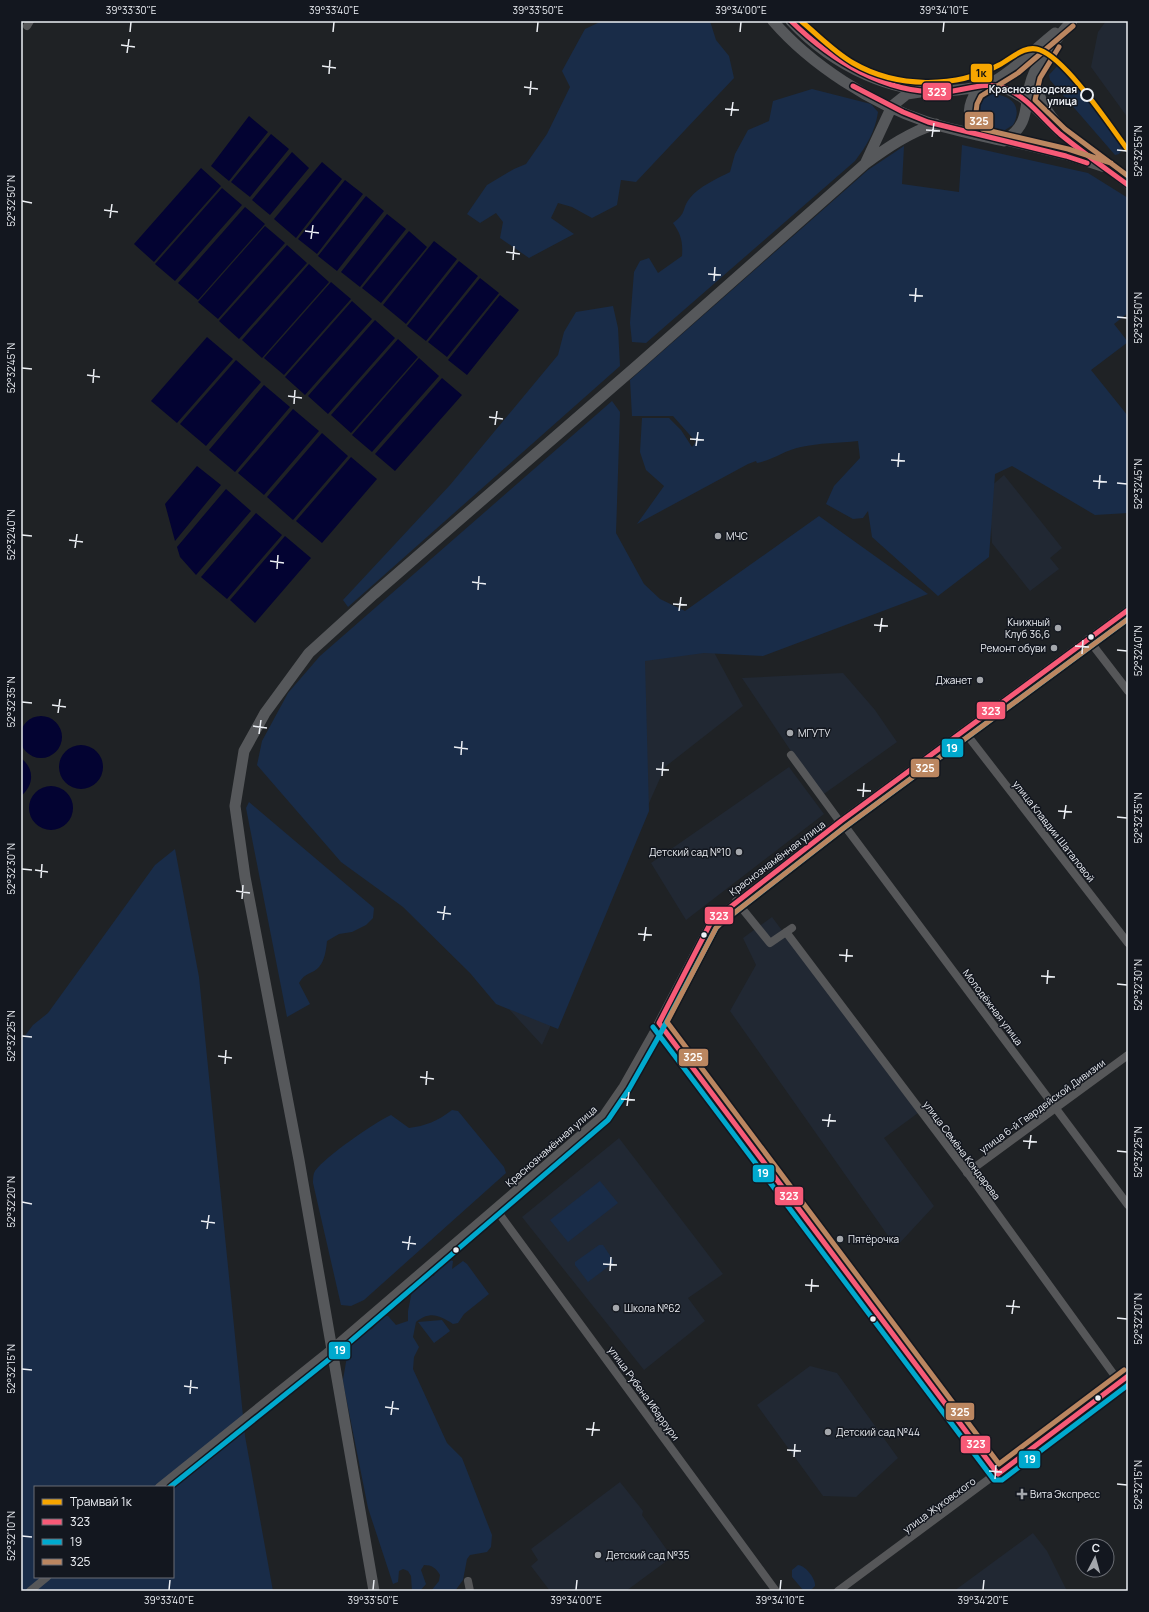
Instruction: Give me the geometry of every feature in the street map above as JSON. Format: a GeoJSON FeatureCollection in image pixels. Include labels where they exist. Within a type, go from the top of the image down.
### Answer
{"type":"FeatureCollection","features":[{"type":"Feature","properties":{"kind":"main road"},"geometry":{"type":"LineString","coordinates":[[773,21],[806,54],[827,70],[892,106],[936,124],[1004,140],[1020,129],[1024,119],[1036,69],[1049,47],[1070,21]]}},
{"type":"Feature","properties":{"kind":"main road"},"geometry":{"type":"LineString","coordinates":[[791,21],[823,50],[855,70],[885,82],[925,91],[944,92],[984,86]]}},
{"type":"Feature","properties":{"kind":"main road"},"geometry":{"type":"LineString","coordinates":[[978,135],[968,110],[972,97],[984,86],[1018,63],[1070,21]]}},
{"type":"Feature","properties":{"kind":"main road"},"geometry":{"type":"LineString","coordinates":[[1036,69],[1036,83],[1041,101],[1052,118],[1078,147]]}},
{"type":"Feature","properties":{"kind":"main road"},"geometry":{"type":"LineString","coordinates":[[866,163],[892,106],[907,94],[925,91]]}},
{"type":"Feature","properties":{"kind":"main road"},"geometry":{"type":"LineString","coordinates":[[374,1591],[299,1160],[245,877],[235,806],[244,750],[265,713],[309,653],[374,594],[639,364],[866,163],[899,140],[936,124]]}},
{"type":"Feature","properties":{"kind":"street"},"geometry":{"type":"LineString","coordinates":[[984,86],[1006,89],[1027,102],[1060,134],[1128,185]]}},
{"type":"Feature","properties":{"kind":"street"},"geometry":{"type":"LineString","coordinates":[[1004,140],[1066,156],[1109,170]]}},
{"type":"Feature","properties":{"kind":"street","name":"Краснознамённая улица"},"geometry":{"type":"LineString","coordinates":[[160,1486],[332,1348],[603,1115],[623,1086],[659,1023],[710,924],[736,901],[841,822],[1128,610]]}},
{"type":"Feature","properties":{"kind":"street"},"geometry":{"type":"LineString","coordinates":[[1088,639],[1128,691]]}},
{"type":"Feature","properties":{"kind":"street","name":"улица Клавдии Шаталовой"},"geometry":{"type":"LineString","coordinates":[[964,731],[1128,943]]}},
{"type":"Feature","properties":{"kind":"street","name":"Молодёжная улица"},"geometry":{"type":"LineString","coordinates":[[791,755],[1128,1205]]}},
{"type":"Feature","properties":{"kind":"street","name":"улица Семёна Кондарева"},"geometry":{"type":"LineString","coordinates":[[736,901],[770,944],[789,930],[1120,1383]]}},
{"type":"Feature","properties":{"kind":"street"},"geometry":{"type":"LineString","coordinates":[[659,1023],[998,1474]]}},
{"type":"Feature","properties":{"kind":"street","name":"улица 6-й Гвардейской Дивизии"},"geometry":{"type":"LineString","coordinates":[[968,1173],[1128,1055]]}},
{"type":"Feature","properties":{"kind":"street","name":"улица Рубена Ибаррури"},"geometry":{"type":"LineString","coordinates":[[495,1208],[776,1591]]}},
{"type":"Feature","properties":{"kind":"street","name":"улица Жуковского"},"geometry":{"type":"LineString","coordinates":[[838,1591],[998,1474],[1128,1376]]}},
{"type":"Feature","properties":{"kind":"street"},"geometry":{"type":"LineString","coordinates":[[30,1591],[46,1578]]}},
{"type":"Feature","properties":{"kind":"street"},"geometry":{"type":"LineString","coordinates":[[468,1581],[470,1591]]}},
{"type":"Feature","properties":{"kind":"shaded area"},"geometry":{"type":"Polygon","coordinates":[[[602,21],[710,21],[716,40],[729,56],[734,78],[636,182],[621,180],[617,205],[592,218],[572,207],[558,203],[551,218],[574,234],[529,258],[500,238],[503,222],[496,213],[480,223],[467,214],[487,185],[514,169],[526,164],[547,134],[570,87],[562,71],[585,29],[602,21]]]}},
{"type":"Feature","properties":{"kind":"shaded area"},"geometry":{"type":"Polygon","coordinates":[[[1106,21],[1128,21],[1128,118],[1091,67],[1098,32],[1106,21]]]}},
{"type":"Feature","properties":{"kind":"shaded area"},"geometry":{"type":"Polygon","coordinates":[[[1059,64],[1063,65],[1124,147],[1119,154],[1115,155],[1050,80],[1049,75],[1059,64]]]}},
{"type":"Feature","properties":{"kind":"shaded area"},"geometry":{"type":"Polygon","coordinates":[[[812,89],[871,104],[878,112],[873,132],[867,144],[855,161],[646,343],[632,342],[630,323],[634,272],[640,261],[649,258],[658,273],[682,256],[681,238],[673,223],[681,216],[690,198],[703,187],[730,172],[735,154],[748,130],[769,121],[773,101],[812,89]]]}},
{"type":"Feature","properties":{"kind":"shaded area"},"geometry":{"type":"Polygon","coordinates":[[[990,94],[1003,96],[1013,102],[1016,106],[1017,112],[1013,125],[1000,133],[982,128],[976,124],[974,109],[976,102],[984,96],[990,94]]]}},
{"type":"Feature","properties":{"kind":"shaded area"},"geometry":{"type":"Polygon","coordinates":[[[249,116],[268,132],[229,181],[211,166],[249,116]]]}},
{"type":"Feature","properties":{"kind":"shaded area"},"geometry":{"type":"Polygon","coordinates":[[[271,134],[289,149],[250,197],[231,182],[271,134]]]}},
{"type":"Feature","properties":{"kind":"shaded area"},"geometry":{"type":"Polygon","coordinates":[[[962,145],[1088,173],[1128,198],[1128,313],[1114,324],[1128,342],[1091,370],[1128,416],[1128,513],[1095,515],[1012,466],[995,474],[989,557],[938,596],[872,537],[868,511],[863,518],[853,519],[826,504],[834,486],[860,458],[858,441],[801,447],[790,450],[763,462],[757,463],[756,461],[748,464],[637,524],[664,486],[646,470],[640,452],[642,418],[669,418],[681,430],[692,447],[696,442],[673,416],[632,416],[630,380],[868,170],[904,146],[902,184],[959,192],[962,145]]]}},
{"type":"Feature","properties":{"kind":"shaded area"},"geometry":{"type":"Polygon","coordinates":[[[292,152],[309,168],[270,215],[252,200],[292,152]]]}},
{"type":"Feature","properties":{"kind":"shaded area"},"geometry":{"type":"Polygon","coordinates":[[[322,162],[342,179],[296,238],[274,219],[322,162]]]}},
{"type":"Feature","properties":{"kind":"shaded area"},"geometry":{"type":"Polygon","coordinates":[[[201,168],[221,186],[154,262],[134,244],[201,168]]]}},
{"type":"Feature","properties":{"kind":"shaded area"},"geometry":{"type":"Polygon","coordinates":[[[345,180],[363,194],[317,254],[298,239],[345,180]]]}},
{"type":"Feature","properties":{"kind":"shaded area"},"geometry":{"type":"Polygon","coordinates":[[[222,188],[242,205],[175,281],[155,264],[222,188]]]}},
{"type":"Feature","properties":{"kind":"shaded area"},"geometry":{"type":"Polygon","coordinates":[[[366,196],[384,211],[337,271],[318,256],[366,196]]]}},
{"type":"Feature","properties":{"kind":"shaded area"},"geometry":{"type":"Polygon","coordinates":[[[245,207],[265,224],[198,300],[178,283],[245,207]]]}},
{"type":"Feature","properties":{"kind":"shaded area"},"geometry":{"type":"Polygon","coordinates":[[[387,214],[406,229],[360,287],[341,272],[387,214]]]}},
{"type":"Feature","properties":{"kind":"shaded area"},"geometry":{"type":"Polygon","coordinates":[[[265,226],[285,243],[218,319],[198,302],[265,226]]]}},
{"type":"Feature","properties":{"kind":"shaded area"},"geometry":{"type":"Polygon","coordinates":[[[409,231],[427,247],[381,303],[362,288],[409,231]]]}},
{"type":"Feature","properties":{"kind":"shaded area"},"geometry":{"type":"Polygon","coordinates":[[[434,241],[457,259],[406,324],[383,305],[434,241]]]}},
{"type":"Feature","properties":{"kind":"shaded area"},"geometry":{"type":"Polygon","coordinates":[[[287,245],[307,263],[239,339],[219,321],[287,245]]]}},
{"type":"Feature","properties":{"kind":"shaded area"},"geometry":{"type":"Polygon","coordinates":[[[459,261],[478,276],[426,341],[407,326],[459,261]]]}},
{"type":"Feature","properties":{"kind":"shaded area"},"geometry":{"type":"Polygon","coordinates":[[[309,264],[329,282],[262,358],[242,340],[309,264]]]}},
{"type":"Feature","properties":{"kind":"shaded area"},"geometry":{"type":"Polygon","coordinates":[[[480,278],[499,293],[447,357],[428,342],[480,278]]]}},
{"type":"Feature","properties":{"kind":"shaded area"},"geometry":{"type":"Polygon","coordinates":[[[331,282],[351,299],[284,375],[264,358],[331,282]]]}},
{"type":"Feature","properties":{"kind":"shaded area"},"geometry":{"type":"Polygon","coordinates":[[[500,295],[519,310],[467,375],[448,360],[500,295]]]}},
{"type":"Feature","properties":{"kind":"shaded area"},"geometry":{"type":"Polygon","coordinates":[[[352,301],[372,319],[305,395],[285,377],[352,301]]]}},
{"type":"Feature","properties":{"kind":"shaded area"},"geometry":{"type":"Polygon","coordinates":[[[613,306],[618,328],[620,366],[348,607],[343,600],[450,485],[558,355],[564,332],[576,312],[613,306]]]}},
{"type":"Feature","properties":{"kind":"shaded area"},"geometry":{"type":"Polygon","coordinates":[[[375,320],[395,338],[328,414],[308,396],[375,320]]]}},
{"type":"Feature","properties":{"kind":"shaded area"},"geometry":{"type":"Polygon","coordinates":[[[207,337],[233,359],[177,423],[151,401],[207,337]]]}},
{"type":"Feature","properties":{"kind":"shaded area"},"geometry":{"type":"Polygon","coordinates":[[[398,339],[418,357],[351,433],[331,415],[398,339]]]}},
{"type":"Feature","properties":{"kind":"shaded area"},"geometry":{"type":"Polygon","coordinates":[[[419,358],[439,376],[372,452],[352,435],[419,358]]]}},
{"type":"Feature","properties":{"kind":"shaded area"},"geometry":{"type":"Polygon","coordinates":[[[236,360],[261,382],[206,446],[180,424],[236,360]]]}},
{"type":"Feature","properties":{"kind":"shaded area"},"geometry":{"type":"Polygon","coordinates":[[[442,378],[462,395],[395,471],[375,454],[442,378]]]}},
{"type":"Feature","properties":{"kind":"shaded area"},"geometry":{"type":"Polygon","coordinates":[[[264,385],[290,407],[235,472],[209,450],[264,385]]]}},
{"type":"Feature","properties":{"kind":"shaded area"},"geometry":{"type":"Polygon","coordinates":[[[612,401],[620,412],[616,533],[644,584],[660,599],[685,611],[819,516],[928,594],[763,656],[704,653],[645,661],[649,811],[558,1029],[496,1004],[470,973],[403,907],[341,862],[257,765],[262,741],[288,693],[320,656],[612,401]]]}},
{"type":"Feature","properties":{"kind":"shaded area"},"geometry":{"type":"Polygon","coordinates":[[[293,409],[319,431],[264,495],[238,473],[293,409]]]}},
{"type":"Feature","properties":{"kind":"shaded area"},"geometry":{"type":"Polygon","coordinates":[[[322,433],[348,456],[293,520],[267,497],[322,433]]]}},
{"type":"Feature","properties":{"kind":"shaded area"},"geometry":{"type":"Polygon","coordinates":[[[351,457],[377,479],[322,543],[296,521],[351,457]]]}},
{"type":"Feature","properties":{"kind":"shaded area"},"geometry":{"type":"Polygon","coordinates":[[[197,466],[221,485],[175,541],[165,504],[197,466]]]}},
{"type":"Feature","properties":{"kind":"shaded area"},"geometry":{"type":"Polygon","coordinates":[[[1004,475],[1062,548],[1050,558],[1059,569],[1030,591],[992,543],[989,488],[1004,475]]]}},
{"type":"Feature","properties":{"kind":"shaded area"},"geometry":{"type":"Polygon","coordinates":[[[226,489],[251,511],[196,575],[180,557],[177,547],[226,489]]]}},
{"type":"Feature","properties":{"kind":"shaded area"},"geometry":{"type":"Polygon","coordinates":[[[256,513],[282,535],[227,599],[201,577],[256,513]]]}},
{"type":"Feature","properties":{"kind":"shaded area"},"geometry":{"type":"Polygon","coordinates":[[[285,536],[311,558],[255,623],[230,600],[285,536]]]}},
{"type":"Feature","properties":{"kind":"shaded area"},"geometry":{"type":"Polygon","coordinates":[[[709,643],[743,706],[665,767],[542,1045],[498,997],[524,655],[709,643]]]}},
{"type":"Feature","properties":{"kind":"shaded area"},"geometry":{"type":"Polygon","coordinates":[[[843,673],[875,710],[897,742],[821,796],[742,678],[843,673]]]}},
{"type":"Feature","properties":{"kind":"shaded area"},"geometry":{"type":"Polygon","coordinates":[[[37,716],[45,716],[53,719],[59,725],[62,737],[59,749],[53,755],[45,758],[37,758],[29,755],[23,749],[20,741],[20,733],[23,725],[29,719],[37,716]]]}},
{"type":"Feature","properties":{"kind":"shaded area"},"geometry":{"type":"Polygon","coordinates":[[[81,745],[93,749],[99,755],[103,767],[99,779],[93,785],[81,789],[69,785],[63,779],[59,767],[63,755],[69,749],[81,745]]]}},
{"type":"Feature","properties":{"kind":"shaded area"},"geometry":{"type":"Polygon","coordinates":[[[21,758],[29,767],[31,777],[28,787],[21,796],[21,758]]]}},
{"type":"Feature","properties":{"kind":"shaded area"},"geometry":{"type":"Polygon","coordinates":[[[789,767],[824,814],[686,920],[651,863],[789,767]]]}},
{"type":"Feature","properties":{"kind":"shaded area"},"geometry":{"type":"Polygon","coordinates":[[[51,786],[63,790],[69,796],[73,808],[69,820],[63,826],[51,830],[39,826],[33,820],[29,808],[33,796],[39,790],[51,786]]]}},
{"type":"Feature","properties":{"kind":"shaded area"},"geometry":{"type":"Polygon","coordinates":[[[249,802],[374,908],[373,918],[366,925],[352,932],[339,934],[327,941],[325,955],[321,964],[317,969],[301,979],[299,983],[310,1004],[287,1017],[246,808],[249,802]]]}},
{"type":"Feature","properties":{"kind":"shaded area"},"geometry":{"type":"Polygon","coordinates":[[[175,849],[199,977],[245,1436],[273,1591],[21,1591],[21,1041],[33,1025],[48,1013],[155,865],[175,849]]]}},
{"type":"Feature","properties":{"kind":"shaded area"},"geometry":{"type":"Polygon","coordinates":[[[772,917],[918,1113],[884,1138],[934,1206],[896,1247],[730,1011],[756,965],[743,938],[772,917]]]}},
{"type":"Feature","properties":{"kind":"shaded area"},"geometry":{"type":"Polygon","coordinates":[[[452,1110],[458,1111],[504,1167],[506,1173],[364,1300],[351,1306],[341,1305],[313,1183],[313,1175],[315,1171],[329,1157],[351,1140],[391,1115],[409,1128],[431,1122],[452,1110]]]}},
{"type":"Feature","properties":{"kind":"shaded area"},"geometry":{"type":"Polygon","coordinates":[[[619,1138],[723,1274],[688,1298],[705,1321],[644,1370],[522,1217],[619,1138]]]}},
{"type":"Feature","properties":{"kind":"shaded area"},"geometry":{"type":"Polygon","coordinates":[[[600,1181],[618,1203],[568,1242],[550,1220],[600,1181]]]}},
{"type":"Feature","properties":{"kind":"shaded area"},"geometry":{"type":"Polygon","coordinates":[[[599,1245],[603,1245],[613,1260],[613,1263],[588,1282],[575,1265],[575,1262],[599,1245]]]}},
{"type":"Feature","properties":{"kind":"shaded area"},"geometry":{"type":"Polygon","coordinates":[[[447,1259],[453,1261],[452,1269],[463,1261],[467,1264],[489,1294],[464,1314],[458,1323],[453,1324],[443,1318],[430,1315],[416,1322],[413,1337],[419,1347],[414,1357],[413,1369],[447,1443],[462,1458],[492,1535],[491,1547],[487,1552],[470,1555],[467,1559],[463,1580],[455,1591],[431,1591],[439,1581],[440,1575],[434,1567],[424,1565],[421,1570],[426,1584],[420,1591],[412,1591],[411,1576],[408,1571],[403,1569],[399,1571],[398,1582],[393,1584],[368,1508],[343,1380],[349,1344],[352,1338],[372,1329],[384,1316],[388,1316],[396,1325],[408,1321],[408,1311],[412,1291],[426,1274],[434,1276],[436,1269],[447,1259]]]}},
{"type":"Feature","properties":{"kind":"shaded area"},"geometry":{"type":"Polygon","coordinates":[[[442,1320],[450,1331],[434,1343],[418,1322],[442,1320]]]}},
{"type":"Feature","properties":{"kind":"shaded area","name":"Детский сад №44"},"geometry":{"type":"Polygon","coordinates":[[[810,1366],[837,1373],[898,1458],[856,1497],[823,1496],[757,1405],[810,1366]]]}},
{"type":"Feature","properties":{"kind":"shaded area"},"geometry":{"type":"Polygon","coordinates":[[[620,1482],[643,1511],[642,1515],[672,1557],[626,1591],[550,1591],[531,1566],[538,1560],[531,1549],[620,1482]]]}},
{"type":"Feature","properties":{"kind":"shaded area"},"geometry":{"type":"Polygon","coordinates":[[[1033,1533],[1047,1551],[1067,1591],[954,1591],[1033,1533]]]}},
{"type":"Feature","properties":{"kind":"shaded area"},"geometry":{"type":"Polygon","coordinates":[[[798,1565],[807,1570],[814,1580],[815,1586],[810,1591],[803,1590],[792,1577],[792,1570],[798,1565]]]}},
{"type":"Feature","properties":{"kind":"tram line","name":"1к"},"geometry":{"type":"LineString","coordinates":[[801,21],[846,59],[870,71],[906,81],[945,82],[964,78],[982,73],[999,65],[1018,53],[1029,49],[1040,50],[1051,56],[1063,66],[1099,110],[1128,150]]}},
{"type":"Feature","properties":{"kind":"transit line","name":"323"},"geometry":{"type":"LineString","coordinates":[[791,21],[807,36],[842,62],[880,81],[922,91],[944,92],[983,86],[1007,89],[1029,103],[1068,141],[1128,185]]}},
{"type":"Feature","properties":{"kind":"transit line","name":"325"},"geometry":{"type":"LineString","coordinates":[[1073,26],[1018,73],[981,96],[977,104],[976,112],[982,129],[1068,149],[1111,163]]}},
{"type":"Feature","properties":{"kind":"transit line","name":"325"},"geometry":{"type":"LineString","coordinates":[[1059,47],[1040,78],[1035,100],[1065,129],[1128,176]]}},
{"type":"Feature","properties":{"kind":"transit line","name":"323"},"geometry":{"type":"LineString","coordinates":[[853,86],[903,112],[928,122],[1066,156],[1087,163]]}},
{"type":"Feature","properties":{"kind":"transit line","name":"323"},"geometry":{"type":"LineString","coordinates":[[1128,610],[841,821],[715,919],[710,924],[659,1023],[998,1474],[1128,1376]]}},
{"type":"Feature","properties":{"kind":"transit line","name":"19"},"geometry":{"type":"LineString","coordinates":[[171,1486],[337,1353],[608,1120],[629,1089],[716,928],[720,924],[845,827],[1128,619]]}},
{"type":"Feature","properties":{"kind":"transit line","name":"325"},"geometry":{"type":"LineString","coordinates":[[1124,1370],[999,1464],[667,1022],[716,928],[720,924],[845,827],[1128,619]]}},
{"type":"Feature","properties":{"kind":"transit line","name":"19"},"geometry":{"type":"LineString","coordinates":[[653,1027],[994,1480],[1002,1480],[1128,1385]]}},
{"type":"Feature","properties":{"kind":"place","name":"Краснозаводская улица"},"geometry":{"type":"Point","coordinates":[1087,95]}},
{"type":"Feature","properties":{"kind":"place","name":"МЧС"},"geometry":{"type":"Point","coordinates":[718,536]}},
{"type":"Feature","properties":{"kind":"place","name":"Книжный Клуб 36,6"},"geometry":{"type":"Point","coordinates":[1058,628]}},
{"type":"Feature","properties":{"kind":"place","name":"Ремонт обуви"},"geometry":{"type":"Point","coordinates":[1054,648]}},
{"type":"Feature","properties":{"kind":"place","name":"Джанет"},"geometry":{"type":"Point","coordinates":[980,680]}},
{"type":"Feature","properties":{"kind":"place","name":"МГУТУ"},"geometry":{"type":"Point","coordinates":[790,733]}},
{"type":"Feature","properties":{"kind":"place","name":"Детский сад №10"},"geometry":{"type":"Point","coordinates":[739,852]}},
{"type":"Feature","properties":{"kind":"place","name":"Пятёрочка"},"geometry":{"type":"Point","coordinates":[840,1239]}},
{"type":"Feature","properties":{"kind":"place","name":"Школа №62"},"geometry":{"type":"Point","coordinates":[616,1308]}},
{"type":"Feature","properties":{"kind":"place","name":"Детский сад №44"},"geometry":{"type":"Point","coordinates":[828,1432]}},
{"type":"Feature","properties":{"kind":"place","name":"Вита Экспресс"},"geometry":{"type":"Point","coordinates":[1022,1494]}},
{"type":"Feature","properties":{"kind":"place","name":"Детский сад №35"},"geometry":{"type":"Point","coordinates":[598,1555]}}]}
